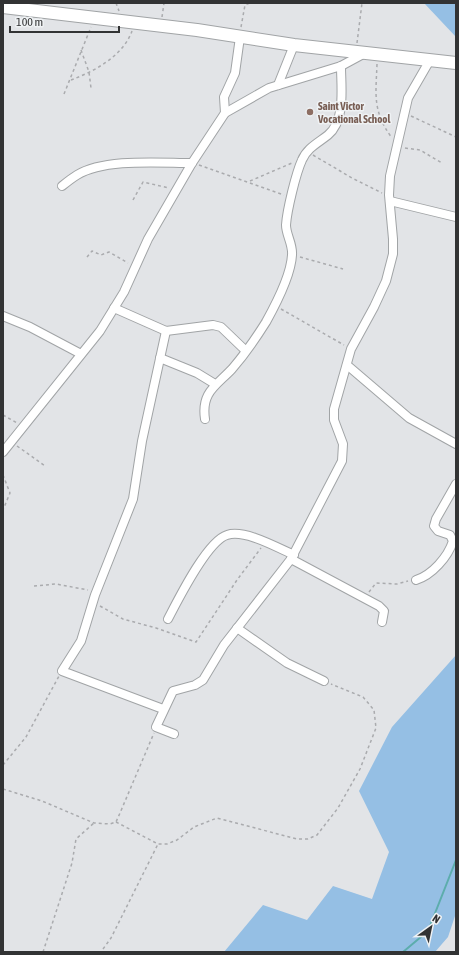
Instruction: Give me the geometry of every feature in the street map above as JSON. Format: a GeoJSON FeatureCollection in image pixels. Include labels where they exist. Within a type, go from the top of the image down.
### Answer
{"type":"FeatureCollection","features":[{"type":"Feature","properties":{"kind":"main road"},"geometry":{"type":"LineString","coordinates":[[3,6],[96,16],[294,45],[456,63]]}},
{"type":"Feature","properties":{"kind":"street"},"geometry":{"type":"LineString","coordinates":[[225,113],[224,97],[235,73],[237,45],[240,37]]}},
{"type":"Feature","properties":{"kind":"street"},"geometry":{"type":"LineString","coordinates":[[278,85],[294,45]]}},
{"type":"Feature","properties":{"kind":"street"},"geometry":{"type":"LineString","coordinates":[[3,452],[100,331],[114,308],[148,238],[192,163],[225,113],[242,102],[278,85],[341,66],[366,52]]}},
{"type":"Feature","properties":{"kind":"street"},"geometry":{"type":"LineString","coordinates":[[174,734],[156,727],[163,709],[173,691],[195,686],[203,680],[224,645],[292,557],[342,461],[343,444],[334,420],[334,409],[351,349],[374,307],[386,281],[393,254],[394,239],[389,198],[390,176],[398,146],[403,113],[408,98],[430,60]]}},
{"type":"Feature","properties":{"kind":"street"},"geometry":{"type":"LineString","coordinates":[[205,419],[204,404],[215,384],[232,368],[260,332],[285,282],[292,254],[286,225],[292,198],[302,160],[307,152],[329,135],[336,126],[341,102],[341,66]]}},
{"type":"Feature","properties":{"kind":"street"},"geometry":{"type":"LineString","coordinates":[[62,186],[78,174],[100,167],[127,162],[192,163]]}},
{"type":"Feature","properties":{"kind":"street"},"geometry":{"type":"LineString","coordinates":[[389,198],[456,217]]}},
{"type":"Feature","properties":{"kind":"street"},"geometry":{"type":"LineString","coordinates":[[114,308],[166,331],[213,325],[221,327],[245,350]]}},
{"type":"Feature","properties":{"kind":"street"},"geometry":{"type":"LineString","coordinates":[[3,316],[30,327],[81,354]]}},
{"type":"Feature","properties":{"kind":"street"},"geometry":{"type":"LineString","coordinates":[[163,709],[62,671],[81,641],[96,592],[133,499],[142,441],[166,331]]}},
{"type":"Feature","properties":{"kind":"street"},"geometry":{"type":"LineString","coordinates":[[160,358],[197,373],[215,384]]}},
{"type":"Feature","properties":{"kind":"street"},"geometry":{"type":"LineString","coordinates":[[347,365],[409,418],[456,444]]}},
{"type":"Feature","properties":{"kind":"street"},"geometry":{"type":"LineString","coordinates":[[416,580],[431,572],[451,548],[453,541],[450,535],[438,531],[434,526],[436,518],[456,484]]}},
{"type":"Feature","properties":{"kind":"street"},"geometry":{"type":"LineString","coordinates":[[168,619],[206,554],[217,541],[227,535],[238,534],[265,542],[382,608],[384,615],[382,622]]}},
{"type":"Feature","properties":{"kind":"street"},"geometry":{"type":"LineString","coordinates":[[237,628],[287,663],[324,681]]}},
{"type":"Feature","properties":{"kind":"path"},"geometry":{"type":"LineString","coordinates":[[161,25],[164,3]]}},
{"type":"Feature","properties":{"kind":"path"},"geometry":{"type":"LineString","coordinates":[[240,37],[245,5],[250,3]]}},
{"type":"Feature","properties":{"kind":"path"},"geometry":{"type":"LineString","coordinates":[[362,3],[366,52],[376,103],[386,130],[398,146],[420,150],[442,163]]}},
{"type":"Feature","properties":{"kind":"path"},"geometry":{"type":"LineString","coordinates":[[64,94],[96,16]]}},
{"type":"Feature","properties":{"kind":"path"},"geometry":{"type":"LineString","coordinates":[[71,80],[89,72],[112,58],[126,45],[135,22]]}},
{"type":"Feature","properties":{"kind":"path"},"geometry":{"type":"LineString","coordinates":[[81,50],[89,72],[91,88]]}},
{"type":"Feature","properties":{"kind":"path"},"geometry":{"type":"LineString","coordinates":[[403,113],[456,137]]}},
{"type":"Feature","properties":{"kind":"path"},"geometry":{"type":"LineString","coordinates":[[307,152],[389,198]]}},
{"type":"Feature","properties":{"kind":"path"},"geometry":{"type":"LineString","coordinates":[[250,181],[278,168],[302,160]]}},
{"type":"Feature","properties":{"kind":"path"},"geometry":{"type":"LineString","coordinates":[[192,163],[250,181],[292,198]]}},
{"type":"Feature","properties":{"kind":"path"},"geometry":{"type":"LineString","coordinates":[[133,200],[143,182],[176,190]]}},
{"type":"Feature","properties":{"kind":"path"},"geometry":{"type":"LineString","coordinates":[[86,257],[92,250],[101,255],[109,252],[135,267]]}},
{"type":"Feature","properties":{"kind":"path"},"geometry":{"type":"LineString","coordinates":[[292,254],[343,269]]}},
{"type":"Feature","properties":{"kind":"path"},"geometry":{"type":"LineString","coordinates":[[274,305],[351,349]]}},
{"type":"Feature","properties":{"kind":"path"},"geometry":{"type":"LineString","coordinates":[[3,415],[24,427]]}},
{"type":"Feature","properties":{"kind":"path"},"geometry":{"type":"LineString","coordinates":[[12,442],[45,466]]}},
{"type":"Feature","properties":{"kind":"path"},"geometry":{"type":"LineString","coordinates":[[3,475],[10,493],[3,510]]}},
{"type":"Feature","properties":{"kind":"path"},"geometry":{"type":"LineString","coordinates":[[93,602],[123,620],[156,628],[196,642],[237,580],[265,542]]}},
{"type":"Feature","properties":{"kind":"path"},"geometry":{"type":"LineString","coordinates":[[365,598],[372,586],[376,583],[397,584],[416,580]]}},
{"type":"Feature","properties":{"kind":"path"},"geometry":{"type":"LineString","coordinates":[[34,586],[48,584],[72,586],[96,592]]}},
{"type":"Feature","properties":{"kind":"path"},"geometry":{"type":"LineString","coordinates":[[3,765],[26,737],[62,671]]}},
{"type":"Feature","properties":{"kind":"path"},"geometry":{"type":"LineString","coordinates":[[3,789],[42,801],[94,823],[110,824],[116,822],[158,844],[167,844],[177,840],[194,827],[217,818],[297,839],[308,839],[317,835],[338,808],[360,769],[376,728],[374,710],[363,697],[324,681]]}},
{"type":"Feature","properties":{"kind":"path"},"geometry":{"type":"LineString","coordinates":[[116,822],[156,727]]}},
{"type":"Feature","properties":{"kind":"path"},"geometry":{"type":"LineString","coordinates":[[43,952],[72,863],[76,839],[94,823]]}},
{"type":"Feature","properties":{"kind":"path"},"geometry":{"type":"LineString","coordinates":[[103,949],[111,938],[158,844]]}},
{"type":"Feature","properties":{"kind":"shaded area"},"geometry":{"type":"Polygon","coordinates":[[[424,3],[456,3],[456,37],[424,3]]]}},
{"type":"Feature","properties":{"kind":"shaded area"},"geometry":{"type":"Polygon","coordinates":[[[456,655],[456,913],[448,937],[435,952],[224,952],[263,905],[307,920],[333,886],[372,899],[389,852],[359,791],[392,727],[456,655]]]}},
{"type":"Feature","properties":{"kind":"waterway"},"geometry":{"type":"LineString","coordinates":[[403,952],[428,931],[456,860],[456,854]]}},
{"type":"Feature","properties":{"kind":"place","name":"Saint Victor Vocational School"},"geometry":{"type":"Point","coordinates":[310,112]}}]}
